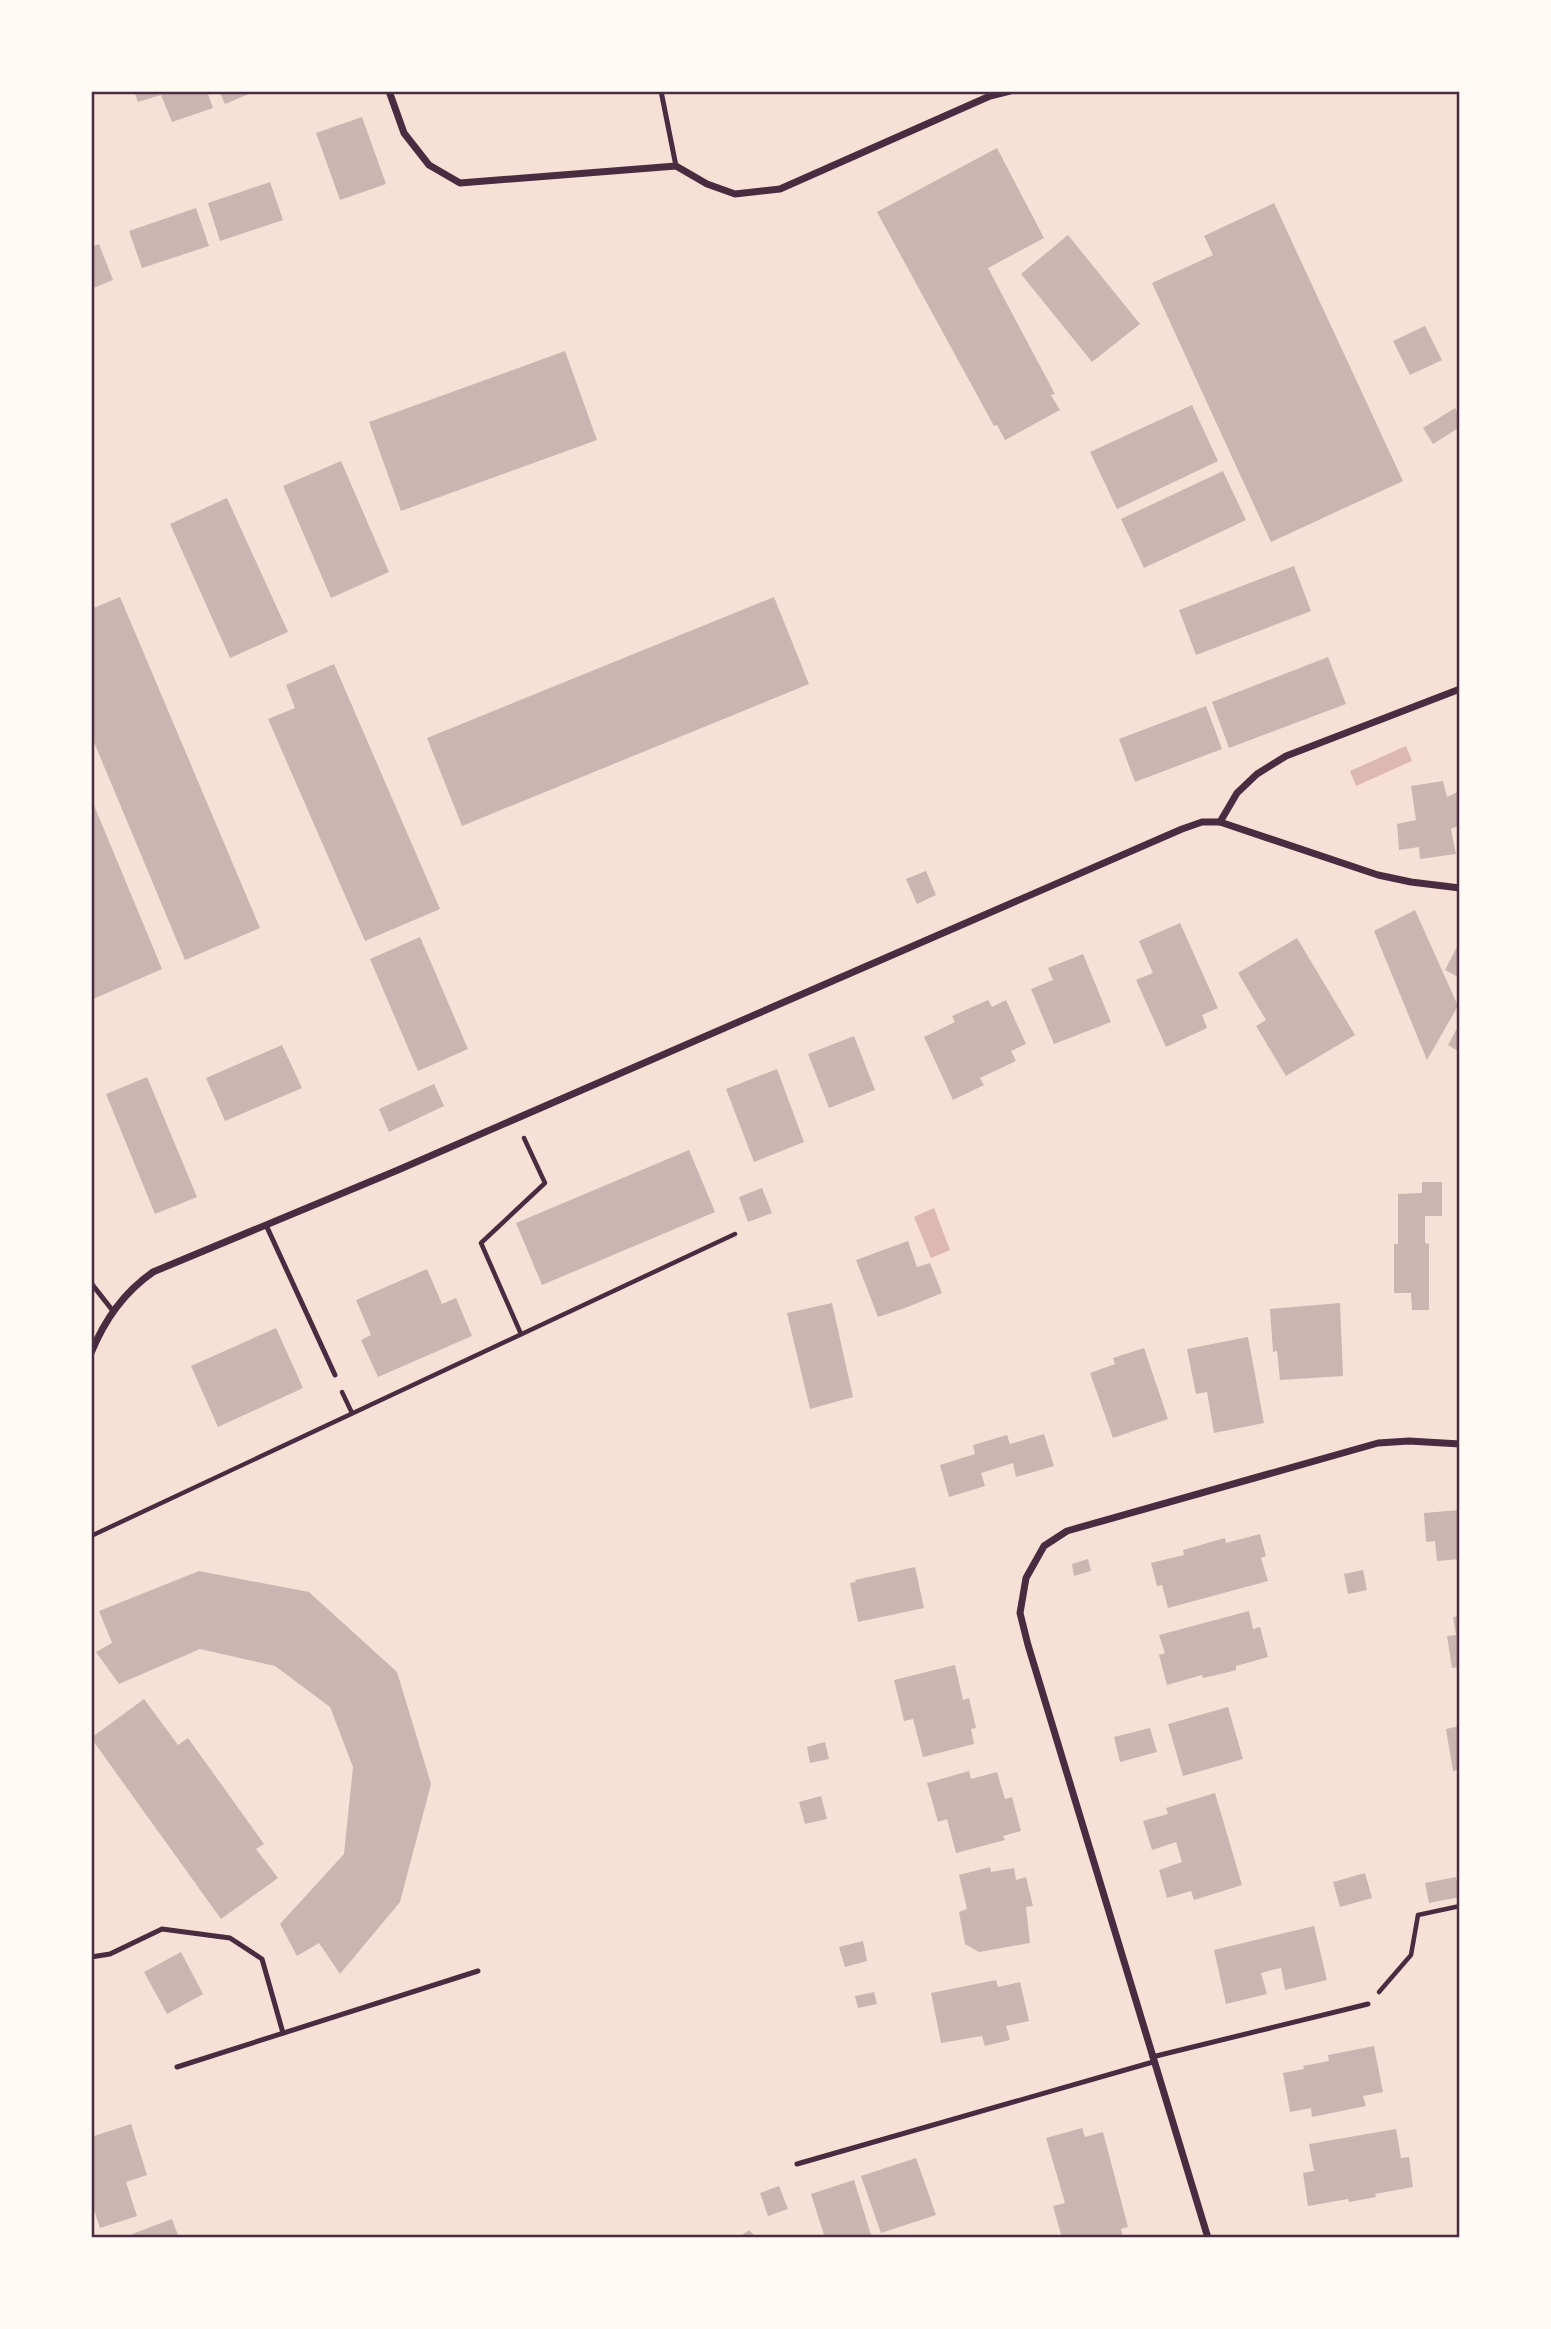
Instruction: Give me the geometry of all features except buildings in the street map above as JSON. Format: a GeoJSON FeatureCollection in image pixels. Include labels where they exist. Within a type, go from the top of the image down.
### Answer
{"type":"FeatureCollection","features":[{"type":"Feature","properties":{"kind":"street"},"geometry":{"type":"LineString","coordinates":[[389,91],[404,133],[429,165],[460,183],[676,166],[707,184],[735,194],[780,189],[990,96],[1010,91]]}},
{"type":"Feature","properties":{"kind":"street"},"geometry":{"type":"LineString","coordinates":[[1220,822],[1237,793],[1257,774],[1286,756],[1460,689]]}},
{"type":"Feature","properties":{"kind":"street"},"geometry":{"type":"LineString","coordinates":[[91,1353],[113,1311],[131,1290],[153,1272],[515,1119],[1202,822],[1220,822],[1378,875],[1460,888]]}},
{"type":"Feature","properties":{"kind":"street"},"geometry":{"type":"LineString","coordinates":[[1208,2238],[1028,1645],[1020,1613],[1026,1578],[1044,1546],[1067,1531],[1378,1443],[1409,1441],[1460,1444]]}},
{"type":"Feature","properties":{"kind":"lane"},"geometry":{"type":"LineString","coordinates":[[661,91],[676,166]]}},
{"type":"Feature","properties":{"kind":"lane"},"geometry":{"type":"LineString","coordinates":[[266,1225],[334,1375]]}},
{"type":"Feature","properties":{"kind":"lane"},"geometry":{"type":"LineString","coordinates":[[91,1283],[113,1311]]}},
{"type":"Feature","properties":{"kind":"lane"},"geometry":{"type":"LineString","coordinates":[[91,1957],[110,1954],[162,1929],[230,1938],[262,1959],[283,2034]]}},
{"type":"Feature","properties":{"kind":"lane"},"geometry":{"type":"LineString","coordinates":[[177,2067],[478,1971]]}},
{"type":"Feature","properties":{"kind":"lane"},"geometry":{"type":"LineString","coordinates":[[797,2164],[1153,2059],[1368,2004]]}},
{"type":"Feature","properties":{"kind":"path"},"geometry":{"type":"LineString","coordinates":[[515,1119],[545,1183],[481,1243],[521,1334]]}},
{"type":"Feature","properties":{"kind":"path"},"geometry":{"type":"LineString","coordinates":[[91,1536],[735,1234]]}},
{"type":"Feature","properties":{"kind":"path"},"geometry":{"type":"LineString","coordinates":[[1368,2004],[1411,1955],[1418,1915],[1460,1906]]}},
{"type":"Feature","properties":{"kind":"shaded area"},"geometry":{"type":"Polygon","coordinates":[[[1406,746],[1412,761],[1356,786],[1350,771],[1406,746]]]}},
{"type":"Feature","properties":{"kind":"shaded area"},"geometry":{"type":"Polygon","coordinates":[[[934,1208],[950,1250],[931,1258],[914,1217],[934,1208]]]}}]}
